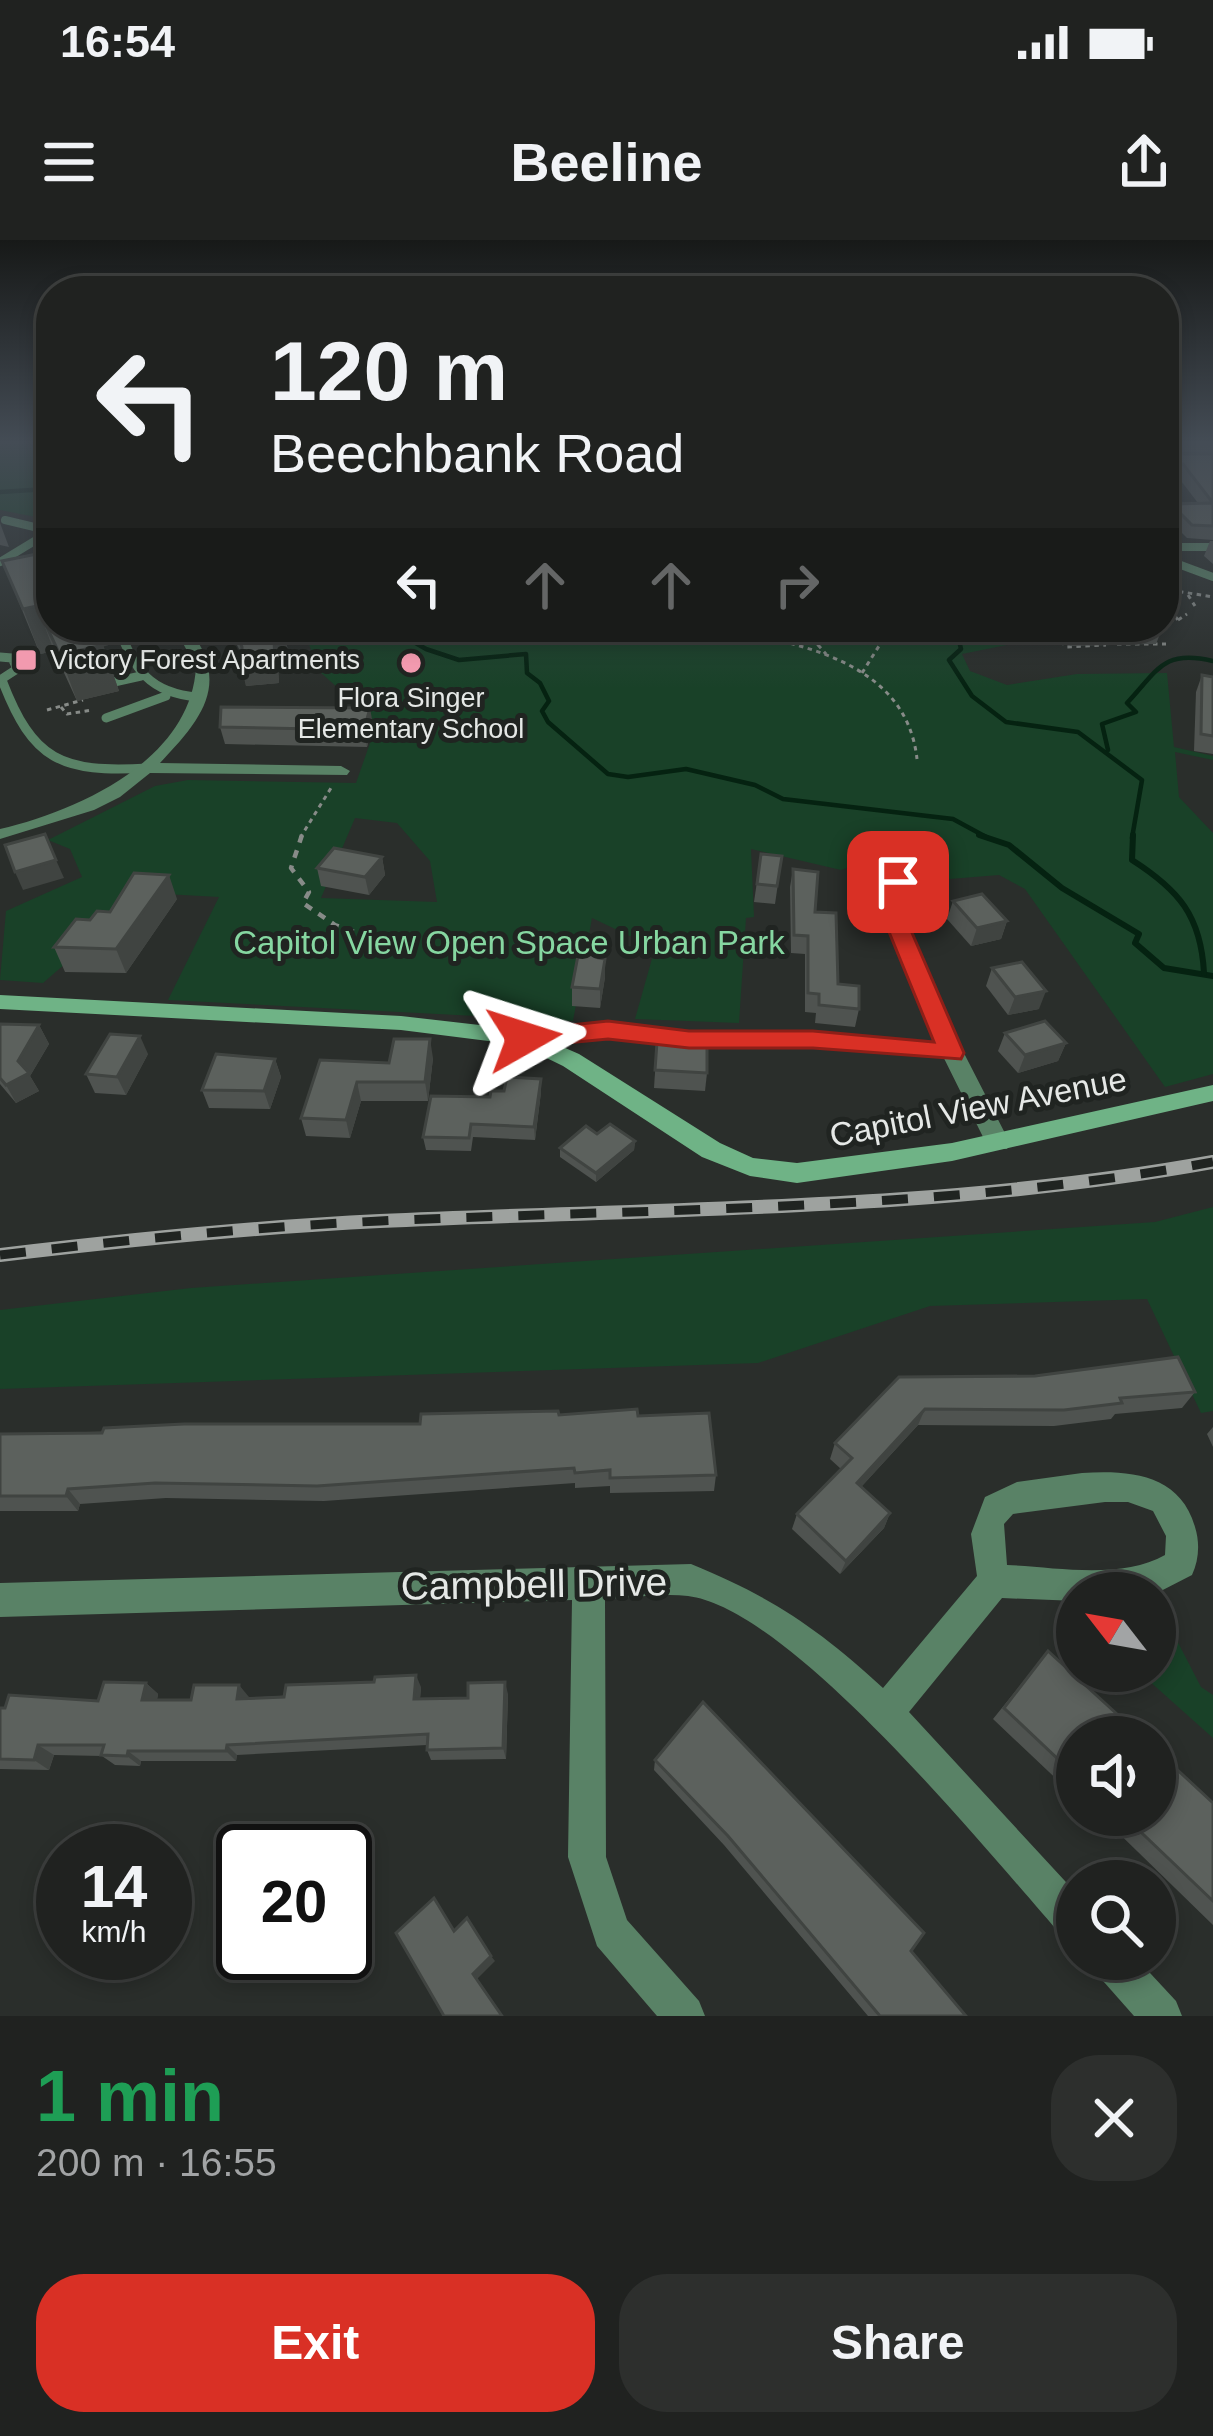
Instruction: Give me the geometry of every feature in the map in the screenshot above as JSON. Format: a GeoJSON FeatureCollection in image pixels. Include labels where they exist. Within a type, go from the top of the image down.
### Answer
{"type":"FeatureCollection","features":[{"type":"Feature","properties":{"kind":"main road","name":"Capitol View Avenue"},"geometry":{"type":"LineString","coordinates":[[0,1002],[381,1021],[524,1038],[571,1060],[711,1150],[750,1167],[797,1173],[998,1143],[1213,1093]]}},
{"type":"Feature","properties":{"kind":"street"},"geometry":{"type":"LineString","coordinates":[[1179,547],[1213,547]]}},
{"type":"Feature","properties":{"kind":"street"},"geometry":{"type":"LineString","coordinates":[[0,834],[91,804],[148,768],[180,729],[198,697],[204,666],[190,642]]}},
{"type":"Feature","properties":{"kind":"street"},"geometry":{"type":"LineString","coordinates":[[148,768],[336,779]]}},
{"type":"Feature","properties":{"kind":"street"},"geometry":{"type":"LineString","coordinates":[[898,882],[889,905],[952,1053],[998,1143]]}},
{"type":"Feature","properties":{"kind":"street"},"geometry":{"type":"LineString","coordinates":[[884,1715],[994,1581],[988,1526],[996,1508],[1013,1498],[1127,1484],[1164,1500],[1180,1521],[1181,1564],[1170,1575],[1136,1583],[994,1581]]}},
{"type":"Feature","properties":{"kind":"street","name":"Campbell Drive"},"geometry":{"type":"LineString","coordinates":[[0,1600],[691,1580],[756,1608],[816,1653],[884,1715],[1056,1900]]}},
{"type":"Feature","properties":{"kind":"street"},"geometry":{"type":"LineString","coordinates":[[589,1581],[586,1857],[611,1932],[684,2016]]}},
{"type":"Feature","properties":{"kind":"street"},"geometry":{"type":"LineString","coordinates":[[1129,1980],[1161,2016]]}},
{"type":"Feature","properties":{"kind":"lane"},"geometry":{"type":"LineString","coordinates":[[0,562],[36,540]]}},
{"type":"Feature","properties":{"kind":"lane"},"geometry":{"type":"LineString","coordinates":[[1179,570],[1213,578]]}},
{"type":"Feature","properties":{"kind":"lane"},"geometry":{"type":"LineString","coordinates":[[125,642],[141,676],[166,696]]}},
{"type":"Feature","properties":{"kind":"lane"},"geometry":{"type":"LineString","coordinates":[[0,657],[12,658],[17,665],[1,680],[21,728],[38,746],[116,771],[148,768]]}},
{"type":"Feature","properties":{"kind":"lane"},"geometry":{"type":"LineString","coordinates":[[114,682],[141,676]]}},
{"type":"Feature","properties":{"kind":"lane"},"geometry":{"type":"LineString","coordinates":[[106,718],[166,696],[198,697]]}},
{"type":"Feature","properties":{"kind":"lane"},"geometry":{"type":"LineString","coordinates":[[524,1038],[608,1030],[689,1040],[813,1040],[952,1053]]}},
{"type":"Feature","properties":{"kind":"path"},"geometry":{"type":"LineString","coordinates":[[1179,592],[1213,597]]}},
{"type":"Feature","properties":{"kind":"path"},"geometry":{"type":"LineString","coordinates":[[1188,595],[1195,606]]}},
{"type":"Feature","properties":{"kind":"path"},"geometry":{"type":"LineString","coordinates":[[1179,620],[1187,614]]}},
{"type":"Feature","properties":{"kind":"path"},"geometry":{"type":"LineString","coordinates":[[793,642],[883,684],[913,722],[917,759]]}},
{"type":"Feature","properties":{"kind":"path"},"geometry":{"type":"LineString","coordinates":[[818,642],[831,659]]}},
{"type":"Feature","properties":{"kind":"path"},"geometry":{"type":"LineString","coordinates":[[862,673],[881,642]]}},
{"type":"Feature","properties":{"kind":"path"},"geometry":{"type":"LineString","coordinates":[[1062,642],[1066,647],[1164,642]]}},
{"type":"Feature","properties":{"kind":"path"},"geometry":{"type":"LineString","coordinates":[[47,710],[83,700]]}},
{"type":"Feature","properties":{"kind":"path"},"geometry":{"type":"LineString","coordinates":[[61,706],[67,714],[82,713]]}},
{"type":"Feature","properties":{"kind":"path"},"geometry":{"type":"LineString","coordinates":[[336,779],[294,848],[290,868],[309,892],[303,903],[335,925],[360,934]]}},
{"type":"Feature","properties":{"kind":"green space","name":"Capitol View Open Space Urban Park"},"geometry":{"type":"Polygon","coordinates":[[[308,642],[1021,642],[962,654],[970,671],[1007,685],[1077,674],[1167,673],[1174,747],[1213,756],[1213,760],[1175,752],[1179,797],[1213,833],[1213,1074],[1165,1087],[1025,889],[999,875],[925,881],[936,858],[897,856],[887,870],[861,863],[841,870],[751,849],[754,917],[746,918],[739,1023],[635,1019],[655,948],[592,918],[573,1021],[168,1000],[219,897],[147,893],[43,983],[0,980],[6,911],[82,877],[70,849],[48,840],[155,786],[188,780],[356,783],[377,723],[320,672],[308,642]],[[355,818],[321,898],[437,902],[430,861],[397,823],[355,818]]]}},
{"type":"Feature","properties":{"kind":"green space"},"geometry":{"type":"Polygon","coordinates":[[[1213,1207],[1213,1411],[1201,1413],[1147,1299],[930,1306],[758,1363],[0,1389],[0,1310],[191,1288],[1155,1222],[1213,1207]]]}},
{"type":"Feature","properties":{"kind":"green space"},"geometry":{"type":"Polygon","coordinates":[[[1176,1639],[1201,1687],[1213,1695],[1213,1738],[1162,1692],[1176,1692],[1176,1639]]]}},
{"type":"Feature","properties":{"kind":"building"},"geometry":{"type":"Polygon","coordinates":[[[36,554],[36,606],[23,609],[2,561],[36,554]]]}},
{"type":"Feature","properties":{"kind":"building"},"geometry":{"type":"Polygon","coordinates":[[[54,642],[103,645],[60,655],[54,642]]]}},
{"type":"Feature","properties":{"kind":"building"},"geometry":{"type":"Polygon","coordinates":[[[240,642],[274,642],[275,666],[242,670],[240,642]]]}},
{"type":"Feature","properties":{"kind":"building"},"geometry":{"type":"Polygon","coordinates":[[[1202,675],[1213,677],[1213,736],[1201,734],[1202,675]]]}},
{"type":"Feature","properties":{"kind":"building"},"geometry":{"type":"Polygon","coordinates":[[[221,707],[370,708],[364,730],[220,727],[221,707]]]}},
{"type":"Feature","properties":{"kind":"building"},"geometry":{"type":"Polygon","coordinates":[[[45,834],[56,860],[15,872],[5,845],[45,834]]]}},
{"type":"Feature","properties":{"kind":"building"},"geometry":{"type":"Polygon","coordinates":[[[334,848],[382,857],[365,877],[317,868],[334,848]]]}},
{"type":"Feature","properties":{"kind":"building"},"geometry":{"type":"Polygon","coordinates":[[[761,854],[782,856],[777,886],[757,884],[761,854]]]}},
{"type":"Feature","properties":{"kind":"building"},"geometry":{"type":"Polygon","coordinates":[[[793,869],[818,872],[815,912],[836,913],[838,984],[859,986],[859,1009],[819,1005],[819,994],[808,993],[808,936],[794,935],[793,869]]]}},
{"type":"Feature","properties":{"kind":"building"},"geometry":{"type":"Polygon","coordinates":[[[134,873],[169,875],[116,949],[54,947],[76,919],[90,920],[97,911],[110,912],[134,873]]]}},
{"type":"Feature","properties":{"kind":"building"},"geometry":{"type":"Polygon","coordinates":[[[982,894],[1007,921],[977,928],[953,901],[982,894]]]}},
{"type":"Feature","properties":{"kind":"building"},"geometry":{"type":"Polygon","coordinates":[[[580,945],[602,946],[599,958],[605,959],[600,989],[572,987],[580,945]]]}},
{"type":"Feature","properties":{"kind":"building"},"geometry":{"type":"Polygon","coordinates":[[[1022,962],[1046,991],[1015,997],[992,968],[1022,962]]]}},
{"type":"Feature","properties":{"kind":"building"},"geometry":{"type":"Polygon","coordinates":[[[1045,1021],[1066,1043],[1025,1055],[1005,1033],[1045,1021]]]}},
{"type":"Feature","properties":{"kind":"building"},"geometry":{"type":"Polygon","coordinates":[[[0,1024],[39,1025],[18,1061],[29,1073],[6,1085],[0,1078],[0,1024]]]}},
{"type":"Feature","properties":{"kind":"building"},"geometry":{"type":"Polygon","coordinates":[[[110,1034],[140,1036],[117,1077],[86,1074],[110,1034]]]}},
{"type":"Feature","properties":{"kind":"building"},"geometry":{"type":"Polygon","coordinates":[[[394,1039],[430,1039],[425,1082],[357,1082],[346,1120],[301,1118],[320,1060],[389,1063],[394,1039]]]}},
{"type":"Feature","properties":{"kind":"building"},"geometry":{"type":"Polygon","coordinates":[[[657,1042],[707,1044],[707,1073],[655,1070],[657,1042]]]}},
{"type":"Feature","properties":{"kind":"building"},"geometry":{"type":"Polygon","coordinates":[[[216,1054],[275,1059],[264,1091],[202,1090],[216,1054]]]}},
{"type":"Feature","properties":{"kind":"building"},"geometry":{"type":"Polygon","coordinates":[[[507,1077],[541,1079],[534,1127],[471,1124],[469,1138],[423,1137],[431,1096],[490,1097],[491,1091],[504,1091],[507,1077]]]}},
{"type":"Feature","properties":{"kind":"building"},"geometry":{"type":"Polygon","coordinates":[[[610,1124],[635,1141],[596,1173],[560,1148],[586,1126],[597,1134],[610,1124]]]}},
{"type":"Feature","properties":{"kind":"building"},"geometry":{"type":"Polygon","coordinates":[[[1178,1357],[1195,1392],[1120,1398],[1122,1403],[1064,1410],[925,1409],[857,1483],[890,1513],[846,1561],[797,1514],[852,1458],[835,1443],[899,1377],[1035,1376],[1178,1357]]]}},
{"type":"Feature","properties":{"kind":"building"},"geometry":{"type":"Polygon","coordinates":[[[637,1409],[638,1416],[709,1413],[716,1475],[610,1478],[610,1470],[575,1473],[574,1468],[317,1486],[155,1483],[68,1489],[66,1496],[0,1496],[0,1434],[102,1433],[104,1428],[184,1424],[420,1424],[421,1414],[558,1411],[559,1415],[637,1409]]]}},
{"type":"Feature","properties":{"kind":"building"},"geometry":{"type":"Polygon","coordinates":[[[1048,1651],[1056,1658],[1056,1692],[1093,1692],[1119,1716],[1056,1716],[1056,1757],[1004,1708],[1048,1651]]]}},
{"type":"Feature","properties":{"kind":"building"},"geometry":{"type":"Polygon","coordinates":[[[416,1675],[414,1699],[468,1698],[468,1683],[505,1682],[503,1748],[427,1750],[428,1734],[227,1745],[226,1751],[128,1751],[127,1756],[101,1755],[104,1745],[38,1745],[34,1760],[0,1759],[0,1708],[5,1708],[9,1695],[98,1701],[104,1682],[146,1683],[142,1700],[191,1700],[194,1685],[239,1685],[237,1699],[284,1697],[286,1685],[374,1682],[375,1677],[416,1675]]]}},
{"type":"Feature","properties":{"kind":"building"},"geometry":{"type":"Polygon","coordinates":[[[703,1702],[924,1933],[911,1951],[966,2016],[880,2016],[728,1836],[655,1760],[703,1702]]]}},
{"type":"Feature","properties":{"kind":"building"},"geometry":{"type":"Polygon","coordinates":[[[1176,1769],[1213,1803],[1213,1901],[1176,1866],[1176,1860],[1170,1860],[1145,1836],[1176,1836],[1176,1769]]]}},
{"type":"Feature","properties":{"kind":"building"},"geometry":{"type":"Polygon","coordinates":[[[434,1898],[454,1931],[467,1918],[491,1956],[473,1974],[502,2016],[444,2016],[396,1933],[434,1898]]]}},
{"type":"Feature","properties":{"kind":"waterway"},"geometry":{"type":"LineString","coordinates":[[414,642],[459,660],[526,654],[527,673],[540,683],[549,701],[542,711],[548,722],[608,774],[628,777],[686,769],[755,785],[783,799],[953,819],[988,838]]}},
{"type":"Feature","properties":{"kind":"waterway"},"geometry":{"type":"LineString","coordinates":[[959,642],[961,649],[949,660],[972,696],[1006,722],[1078,732],[1142,780],[1132,838]]}},
{"type":"Feature","properties":{"kind":"waterway"},"geometry":{"type":"LineString","coordinates":[[1108,750],[1102,724],[1136,712],[1127,703],[1163,665],[1183,658],[1213,661]]}},
{"type":"Feature","properties":{"kind":"waterway"},"geometry":{"type":"LineString","coordinates":[[979,835],[988,838]]}},
{"type":"Feature","properties":{"kind":"waterway"},"geometry":{"type":"LineString","coordinates":[[1133,835],[1132,860],[1163,882],[1192,920],[1204,973]]}},
{"type":"Feature","properties":{"kind":"waterway"},"geometry":{"type":"LineString","coordinates":[[988,838],[1009,845],[1062,888],[1139,934],[1135,943],[1164,968],[1213,976]]}},
{"type":"Feature","properties":{"kind":"railway"},"geometry":{"type":"LineString","coordinates":[[0,1255],[332,1224],[902,1199],[1109,1178],[1213,1162]]}},
{"type":"Feature","properties":{"kind":"place","name":"Victory Forest Apartments"},"geometry":{"type":"Point","coordinates":[26,660]}},
{"type":"Feature","properties":{"kind":"place","name":"Flora Singer Elementary School"},"geometry":{"type":"Point","coordinates":[411,663]}},
{"type":"Feature","properties":{"kind":"route"},"geometry":{"type":"LineString","coordinates":[[524,1038],[608,1030],[689,1040],[813,1040],[952,1053],[889,905],[898,882]]}}]}
